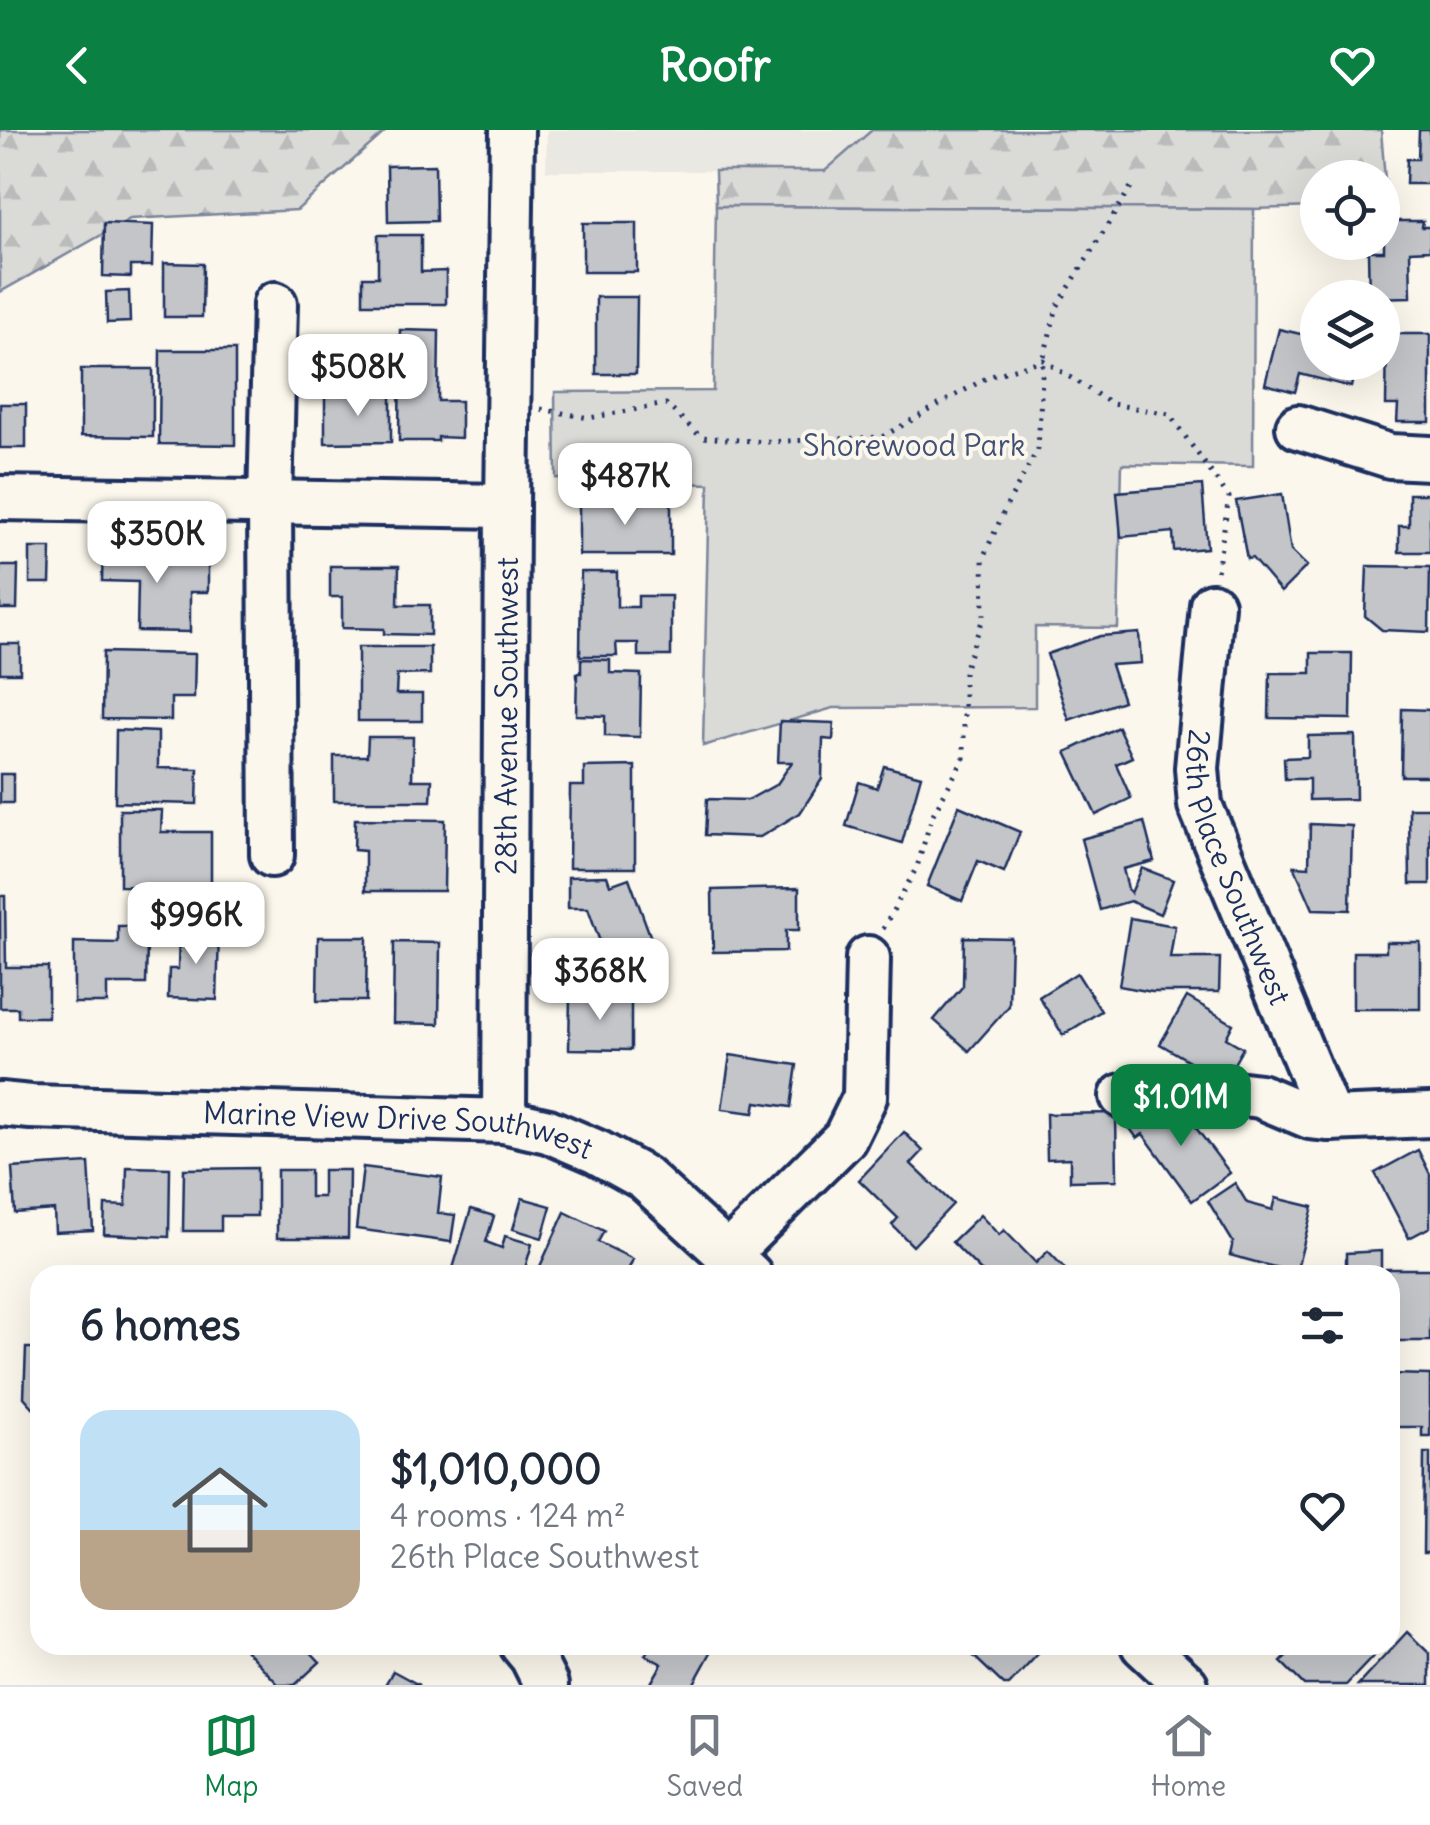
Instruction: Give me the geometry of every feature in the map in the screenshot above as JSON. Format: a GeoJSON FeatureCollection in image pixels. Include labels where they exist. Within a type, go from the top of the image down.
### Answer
{"type":"FeatureCollection","features":[{"type":"Feature","properties":{"kind":"street","name":"28th Avenue Southwest"},"geometry":{"type":"LineString","coordinates":[[504,1121],[512,130]]}},
{"type":"Feature","properties":{"kind":"street"},"geometry":{"type":"LineString","coordinates":[[272,855],[270,502],[276,304]]}},
{"type":"Feature","properties":{"kind":"street"},"geometry":{"type":"LineString","coordinates":[[1298,428],[1390,456],[1430,458]]}},
{"type":"Feature","properties":{"kind":"street"},"geometry":{"type":"LineString","coordinates":[[0,498],[507,506]]}},
{"type":"Feature","properties":{"kind":"street","name":"26th Place Southwest"},"geometry":{"type":"LineString","coordinates":[[1212,605],[1197,768],[1200,805],[1330,1119]]}},
{"type":"Feature","properties":{"kind":"street"},"geometry":{"type":"LineString","coordinates":[[739,1265],[844,1138],[866,1097],[868,958]]}},
{"type":"Feature","properties":{"kind":"street"},"geometry":{"type":"LineString","coordinates":[[1122,1096],[1194,1088],[1260,1096],[1310,1117],[1430,1115]]}},
{"type":"Feature","properties":{"kind":"street","name":"Marine View Drive Southwest"},"geometry":{"type":"LineString","coordinates":[[0,1104],[504,1121],[548,1131],[644,1178],[739,1265]]}},
{"type":"Feature","properties":{"kind":"street"},"geometry":{"type":"LineString","coordinates":[[1154,1655],[1186,1685]]}},
{"type":"Feature","properties":{"kind":"path"},"geometry":{"type":"LineString","coordinates":[[868,958],[917,867],[932,816],[964,758],[964,670],[984,616],[983,558],[1038,448],[1043,360],[1057,307],[1134,182]]}},
{"type":"Feature","properties":{"kind":"path"},"geometry":{"type":"LineString","coordinates":[[508,402],[589,418],[666,404],[701,437],[765,442],[882,437],[988,377],[1043,360],[1112,404],[1169,414],[1228,498],[1212,605]]}},
{"type":"Feature","properties":{"kind":"shaded area"},"geometry":{"type":"Polygon","coordinates":[[[547,130],[872,130],[825,171],[546,171],[547,130]]]}},
{"type":"Feature","properties":{"kind":"green space"},"geometry":{"type":"Polygon","coordinates":[[[0,130],[387,130],[297,210],[130,219],[0,292],[0,130]]]}},
{"type":"Feature","properties":{"kind":"green space"},"geometry":{"type":"Polygon","coordinates":[[[872,130],[1381,130],[1383,160],[1300,160],[1300,208],[716,206],[715,171],[825,171],[872,130]]]}},
{"type":"Feature","properties":{"kind":"green space","name":"Shorewood Park"},"geometry":{"type":"Polygon","coordinates":[[[716,206],[1254,209],[1253,466],[1122,464],[1118,628],[1035,627],[1035,707],[833,708],[703,746],[709,484],[556,478],[555,392],[713,391],[716,206]]]}},
{"type":"Feature","properties":{"kind":"building"},"geometry":{"type":"Polygon","coordinates":[[[1419,130],[1430,130],[1430,184],[1406,184],[1407,159],[1418,159],[1419,130]]]}},
{"type":"Feature","properties":{"kind":"building"},"geometry":{"type":"Polygon","coordinates":[[[435,165],[436,221],[388,222],[387,166],[435,165]]]}},
{"type":"Feature","properties":{"kind":"building"},"geometry":{"type":"Polygon","coordinates":[[[1400,221],[1423,221],[1422,227],[1430,227],[1430,250],[1410,251],[1411,297],[1400,297],[1400,280],[1369,280],[1368,260],[1400,260],[1400,221]]]}},
{"type":"Feature","properties":{"kind":"building"},"geometry":{"type":"Polygon","coordinates":[[[104,223],[153,225],[152,266],[131,266],[131,277],[103,276],[104,223]]]}},
{"type":"Feature","properties":{"kind":"building"},"geometry":{"type":"Polygon","coordinates":[[[583,223],[637,223],[637,272],[583,272],[583,223]]]}},
{"type":"Feature","properties":{"kind":"building"},"geometry":{"type":"Polygon","coordinates":[[[378,235],[421,235],[421,272],[446,271],[446,304],[363,304],[363,277],[378,277],[378,235]]]}},
{"type":"Feature","properties":{"kind":"building"},"geometry":{"type":"Polygon","coordinates":[[[164,263],[203,264],[202,317],[164,317],[164,263]]]}},
{"type":"Feature","properties":{"kind":"building"},"geometry":{"type":"Polygon","coordinates":[[[129,291],[130,322],[107,323],[106,292],[129,291]]]}},
{"type":"Feature","properties":{"kind":"building"},"geometry":{"type":"Polygon","coordinates":[[[596,297],[637,297],[636,374],[596,374],[596,297]]]}},
{"type":"Feature","properties":{"kind":"building"},"geometry":{"type":"Polygon","coordinates":[[[1279,329],[1300,334],[1300,374],[1295,392],[1265,384],[1279,329]]]}},
{"type":"Feature","properties":{"kind":"building"},"geometry":{"type":"Polygon","coordinates":[[[400,330],[439,331],[438,401],[461,401],[461,438],[399,441],[400,330]]]}},
{"type":"Feature","properties":{"kind":"building"},"geometry":{"type":"Polygon","coordinates":[[[1400,334],[1430,334],[1430,422],[1397,422],[1398,405],[1386,405],[1386,380],[1400,380],[1400,334]]]}},
{"type":"Feature","properties":{"kind":"building"},"geometry":{"type":"Polygon","coordinates":[[[160,350],[235,350],[235,445],[159,444],[160,350]]]}},
{"type":"Feature","properties":{"kind":"building"},"geometry":{"type":"Polygon","coordinates":[[[81,369],[153,369],[153,437],[81,436],[81,369]]]}},
{"type":"Feature","properties":{"kind":"building"},"geometry":{"type":"Polygon","coordinates":[[[1324,380],[1353,380],[1351,387],[1324,380]]]}},
{"type":"Feature","properties":{"kind":"building"},"geometry":{"type":"Polygon","coordinates":[[[325,395],[391,395],[391,442],[325,443],[325,395]]]}},
{"type":"Feature","properties":{"kind":"building"},"geometry":{"type":"Polygon","coordinates":[[[0,404],[26,404],[26,448],[0,448],[0,404]]]}},
{"type":"Feature","properties":{"kind":"building"},"geometry":{"type":"Polygon","coordinates":[[[1202,485],[1207,548],[1174,551],[1173,532],[1121,537],[1117,492],[1202,485]]]}},
{"type":"Feature","properties":{"kind":"building"},"geometry":{"type":"Polygon","coordinates":[[[1282,494],[1291,551],[1307,566],[1281,592],[1252,558],[1247,559],[1236,501],[1282,494]]]}},
{"type":"Feature","properties":{"kind":"building"},"geometry":{"type":"Polygon","coordinates":[[[1409,494],[1430,494],[1430,552],[1399,552],[1399,526],[1409,526],[1409,494]]]}},
{"type":"Feature","properties":{"kind":"building"},"geometry":{"type":"Polygon","coordinates":[[[671,501],[671,555],[579,555],[579,502],[671,501]]]}},
{"type":"Feature","properties":{"kind":"building"},"geometry":{"type":"Polygon","coordinates":[[[103,545],[145,546],[145,560],[208,561],[208,592],[190,592],[190,632],[137,631],[138,582],[102,581],[103,545]]]}},
{"type":"Feature","properties":{"kind":"building"},"geometry":{"type":"Polygon","coordinates":[[[30,548],[51,548],[50,583],[30,583],[30,548]]]}},
{"type":"Feature","properties":{"kind":"building"},"geometry":{"type":"Polygon","coordinates":[[[0,566],[18,566],[17,609],[0,609],[0,566]]]}},
{"type":"Feature","properties":{"kind":"building"},"geometry":{"type":"Polygon","coordinates":[[[330,566],[399,566],[398,605],[430,605],[430,635],[342,628],[342,597],[330,597],[330,566]]]}},
{"type":"Feature","properties":{"kind":"building"},"geometry":{"type":"Polygon","coordinates":[[[1367,566],[1430,567],[1429,632],[1382,630],[1365,616],[1367,566]]]}},
{"type":"Feature","properties":{"kind":"building"},"geometry":{"type":"Polygon","coordinates":[[[581,572],[617,572],[617,607],[638,607],[638,596],[671,596],[671,656],[638,656],[638,643],[616,643],[617,656],[580,656],[581,572]]]}},
{"type":"Feature","properties":{"kind":"building"},"geometry":{"type":"Polygon","coordinates":[[[1139,633],[1141,663],[1111,665],[1123,701],[1069,720],[1047,654],[1100,636],[1139,633]]]}},
{"type":"Feature","properties":{"kind":"building"},"geometry":{"type":"Polygon","coordinates":[[[0,644],[20,644],[20,673],[0,673],[0,644]]]}},
{"type":"Feature","properties":{"kind":"building"},"geometry":{"type":"Polygon","coordinates":[[[358,647],[430,647],[430,674],[397,675],[396,694],[422,694],[422,721],[358,721],[358,647]]]}},
{"type":"Feature","properties":{"kind":"building"},"geometry":{"type":"Polygon","coordinates":[[[103,652],[195,654],[194,698],[171,698],[171,720],[102,719],[103,652]]]}},
{"type":"Feature","properties":{"kind":"building"},"geometry":{"type":"Polygon","coordinates":[[[1311,653],[1352,653],[1351,719],[1269,718],[1270,673],[1311,673],[1311,653]]]}},
{"type":"Feature","properties":{"kind":"building"},"geometry":{"type":"Polygon","coordinates":[[[581,659],[610,660],[610,673],[641,674],[640,737],[605,736],[605,716],[576,715],[581,659]]]}},
{"type":"Feature","properties":{"kind":"building"},"geometry":{"type":"Polygon","coordinates":[[[1402,709],[1430,710],[1430,776],[1401,776],[1402,709]]]}},
{"type":"Feature","properties":{"kind":"building"},"geometry":{"type":"Polygon","coordinates":[[[780,721],[834,723],[833,740],[823,739],[822,779],[800,813],[760,837],[705,835],[707,799],[748,800],[777,784],[792,762],[778,762],[780,721]]]}},
{"type":"Feature","properties":{"kind":"building"},"geometry":{"type":"Polygon","coordinates":[[[1118,727],[1132,757],[1116,764],[1131,798],[1096,815],[1066,752],[1118,727]]]}},
{"type":"Feature","properties":{"kind":"building"},"geometry":{"type":"Polygon","coordinates":[[[116,730],[158,732],[158,768],[198,769],[197,804],[115,802],[116,730]]]}},
{"type":"Feature","properties":{"kind":"building"},"geometry":{"type":"Polygon","coordinates":[[[1355,735],[1356,799],[1309,800],[1309,779],[1285,779],[1284,758],[1308,757],[1308,736],[1355,735]]]}},
{"type":"Feature","properties":{"kind":"building"},"geometry":{"type":"Polygon","coordinates":[[[368,737],[413,737],[412,780],[432,780],[431,801],[334,801],[334,756],[367,756],[368,737]]]}},
{"type":"Feature","properties":{"kind":"building"},"geometry":{"type":"Polygon","coordinates":[[[635,766],[635,868],[569,868],[570,786],[584,786],[584,767],[635,766]]]}},
{"type":"Feature","properties":{"kind":"building"},"geometry":{"type":"Polygon","coordinates":[[[884,766],[921,776],[902,843],[846,826],[859,782],[877,788],[884,766]]]}},
{"type":"Feature","properties":{"kind":"building"},"geometry":{"type":"Polygon","coordinates":[[[0,774],[13,774],[13,803],[0,803],[0,774]]]}},
{"type":"Feature","properties":{"kind":"building"},"geometry":{"type":"Polygon","coordinates":[[[959,806],[1020,832],[1004,872],[978,861],[962,901],[927,886],[959,806]]]}},
{"type":"Feature","properties":{"kind":"building"},"geometry":{"type":"Polygon","coordinates":[[[1409,808],[1430,808],[1430,884],[1410,884],[1409,808]]]}},
{"type":"Feature","properties":{"kind":"building"},"geometry":{"type":"Polygon","coordinates":[[[120,810],[162,810],[161,832],[211,832],[211,887],[120,886],[120,810]]]}},
{"type":"Feature","properties":{"kind":"building"},"geometry":{"type":"Polygon","coordinates":[[[355,819],[445,820],[444,891],[365,891],[365,851],[354,850],[355,819]]]}},
{"type":"Feature","properties":{"kind":"building"},"geometry":{"type":"Polygon","coordinates":[[[1144,822],[1154,861],[1123,869],[1131,893],[1142,868],[1173,880],[1160,914],[1130,901],[1100,910],[1081,839],[1144,822]]]}},
{"type":"Feature","properties":{"kind":"building"},"geometry":{"type":"Polygon","coordinates":[[[1310,824],[1352,826],[1350,910],[1313,909],[1294,866],[1309,867],[1310,824]]]}},
{"type":"Feature","properties":{"kind":"building"},"geometry":{"type":"Polygon","coordinates":[[[607,876],[610,885],[629,878],[655,949],[609,967],[588,908],[568,908],[568,877],[607,876]]]}},
{"type":"Feature","properties":{"kind":"building"},"geometry":{"type":"Polygon","coordinates":[[[799,888],[799,930],[786,930],[786,951],[713,952],[712,890],[799,888]]]}},
{"type":"Feature","properties":{"kind":"building"},"geometry":{"type":"Polygon","coordinates":[[[0,896],[5,896],[6,967],[48,967],[48,1017],[18,1017],[18,1008],[0,1008],[0,896]]]}},
{"type":"Feature","properties":{"kind":"building"},"geometry":{"type":"Polygon","coordinates":[[[1130,918],[1175,926],[1170,958],[1220,958],[1219,992],[1152,992],[1119,986],[1130,918]]]}},
{"type":"Feature","properties":{"kind":"building"},"geometry":{"type":"Polygon","coordinates":[[[118,926],[140,926],[140,943],[147,943],[146,984],[107,984],[107,1003],[74,1003],[74,942],[118,943],[118,926]]]}},
{"type":"Feature","properties":{"kind":"building"},"geometry":{"type":"Polygon","coordinates":[[[179,931],[219,933],[217,1000],[168,998],[169,969],[178,969],[179,931]]]}},
{"type":"Feature","properties":{"kind":"building"},"geometry":{"type":"Polygon","coordinates":[[[318,937],[367,937],[366,1001],[317,1001],[318,937]]]}},
{"type":"Feature","properties":{"kind":"building"},"geometry":{"type":"Polygon","coordinates":[[[964,937],[1011,938],[1009,1006],[969,1051],[934,1020],[963,986],[964,937]]]}},
{"type":"Feature","properties":{"kind":"building"},"geometry":{"type":"Polygon","coordinates":[[[394,942],[440,943],[439,1024],[393,1023],[394,942]]]}},
{"type":"Feature","properties":{"kind":"building"},"geometry":{"type":"Polygon","coordinates":[[[1386,942],[1420,942],[1420,1009],[1353,1009],[1353,952],[1386,952],[1386,942]]]}},
{"type":"Feature","properties":{"kind":"building"},"geometry":{"type":"Polygon","coordinates":[[[1077,973],[1101,1011],[1063,1035],[1039,997],[1077,973]]]}},
{"type":"Feature","properties":{"kind":"building"},"geometry":{"type":"Polygon","coordinates":[[[570,996],[631,996],[631,1050],[569,1049],[570,996]]]}},
{"type":"Feature","properties":{"kind":"building"},"geometry":{"type":"Polygon","coordinates":[[[1187,997],[1233,1024],[1226,1038],[1243,1048],[1224,1081],[1160,1044],[1187,997]]]}},
{"type":"Feature","properties":{"kind":"building"},"geometry":{"type":"Polygon","coordinates":[[[730,1055],[797,1065],[791,1107],[756,1102],[754,1113],[722,1109],[730,1055]]]}},
{"type":"Feature","properties":{"kind":"building"},"geometry":{"type":"Polygon","coordinates":[[[1175,1100],[1230,1173],[1192,1201],[1143,1134],[1137,1138],[1126,1123],[1142,1110],[1149,1119],[1175,1100]]]}},
{"type":"Feature","properties":{"kind":"building"},"geometry":{"type":"Polygon","coordinates":[[[1116,1113],[1117,1180],[1070,1181],[1070,1158],[1047,1159],[1046,1114],[1116,1113]]]}},
{"type":"Feature","properties":{"kind":"building"},"geometry":{"type":"Polygon","coordinates":[[[904,1132],[923,1151],[911,1164],[953,1204],[913,1246],[892,1225],[898,1218],[859,1180],[904,1132]]]}},
{"type":"Feature","properties":{"kind":"building"},"geometry":{"type":"Polygon","coordinates":[[[1418,1150],[1430,1174],[1430,1227],[1409,1238],[1375,1173],[1418,1150]]]}},
{"type":"Feature","properties":{"kind":"building"},"geometry":{"type":"Polygon","coordinates":[[[89,1163],[93,1230],[55,1232],[54,1210],[15,1213],[12,1168],[89,1163]]]}},
{"type":"Feature","properties":{"kind":"building"},"geometry":{"type":"Polygon","coordinates":[[[127,1167],[170,1168],[169,1237],[104,1234],[105,1205],[126,1206],[127,1167]]]}},
{"type":"Feature","properties":{"kind":"building"},"geometry":{"type":"Polygon","coordinates":[[[363,1167],[442,1177],[438,1213],[455,1215],[451,1242],[356,1229],[363,1167]]]}},
{"type":"Feature","properties":{"kind":"building"},"geometry":{"type":"Polygon","coordinates":[[[257,1168],[257,1216],[221,1216],[221,1231],[183,1231],[184,1169],[257,1168]]]}},
{"type":"Feature","properties":{"kind":"building"},"geometry":{"type":"Polygon","coordinates":[[[277,1170],[310,1170],[310,1197],[323,1197],[323,1170],[349,1170],[348,1238],[277,1238],[277,1170]]]}},
{"type":"Feature","properties":{"kind":"building"},"geometry":{"type":"Polygon","coordinates":[[[1235,1183],[1247,1203],[1273,1210],[1276,1198],[1313,1207],[1298,1265],[1267,1265],[1230,1255],[1233,1242],[1208,1201],[1235,1183]]]}},
{"type":"Feature","properties":{"kind":"building"},"geometry":{"type":"Polygon","coordinates":[[[522,1198],[551,1206],[542,1238],[513,1229],[522,1198]]]}},
{"type":"Feature","properties":{"kind":"building"},"geometry":{"type":"Polygon","coordinates":[[[471,1209],[494,1216],[486,1242],[502,1248],[505,1236],[532,1244],[526,1265],[454,1265],[471,1209]]]}},
{"type":"Feature","properties":{"kind":"building"},"geometry":{"type":"Polygon","coordinates":[[[565,1212],[604,1231],[598,1242],[633,1259],[630,1265],[541,1265],[565,1212]]]}},
{"type":"Feature","properties":{"kind":"building"},"geometry":{"type":"Polygon","coordinates":[[[980,1215],[999,1235],[1004,1230],[1036,1263],[1048,1251],[1061,1265],[975,1265],[952,1242],[980,1215]]]}},
{"type":"Feature","properties":{"kind":"building"},"geometry":{"type":"Polygon","coordinates":[[[1381,1251],[1381,1265],[1346,1265],[1346,1253],[1381,1251]]]}},
{"type":"Feature","properties":{"kind":"building"},"geometry":{"type":"Polygon","coordinates":[[[1400,1269],[1430,1269],[1430,1341],[1400,1341],[1400,1269]]]}},
{"type":"Feature","properties":{"kind":"building"},"geometry":{"type":"Polygon","coordinates":[[[26,1348],[30,1348],[30,1404],[24,1397],[26,1348]]]}},
{"type":"Feature","properties":{"kind":"building"},"geometry":{"type":"Polygon","coordinates":[[[1400,1374],[1430,1375],[1430,1436],[1422,1436],[1422,1427],[1400,1427],[1400,1374]]]}},
{"type":"Feature","properties":{"kind":"building"},"geometry":{"type":"Polygon","coordinates":[[[1424,1453],[1430,1453],[1430,1553],[1423,1553],[1424,1453]]]}},
{"type":"Feature","properties":{"kind":"building"},"geometry":{"type":"Polygon","coordinates":[[[1407,1632],[1430,1654],[1430,1685],[1358,1685],[1386,1655],[1400,1655],[1400,1640],[1407,1632]]]}},
{"type":"Feature","properties":{"kind":"building"},"geometry":{"type":"Polygon","coordinates":[[[250,1655],[313,1655],[320,1662],[295,1685],[279,1685],[250,1655]]]}},
{"type":"Feature","properties":{"kind":"building"},"geometry":{"type":"Polygon","coordinates":[[[645,1655],[710,1655],[693,1685],[651,1683],[662,1664],[645,1655]]]}},
{"type":"Feature","properties":{"kind":"building"},"geometry":{"type":"Polygon","coordinates":[[[972,1655],[1037,1655],[1009,1685],[1004,1685],[972,1655]]]}},
{"type":"Feature","properties":{"kind":"building"},"geometry":{"type":"Polygon","coordinates":[[[1288,1655],[1374,1655],[1346,1685],[1304,1685],[1281,1662],[1288,1655]]]}},
{"type":"Feature","properties":{"kind":"building"},"geometry":{"type":"Polygon","coordinates":[[[393,1671],[419,1685],[385,1685],[393,1671]]]}}]}
